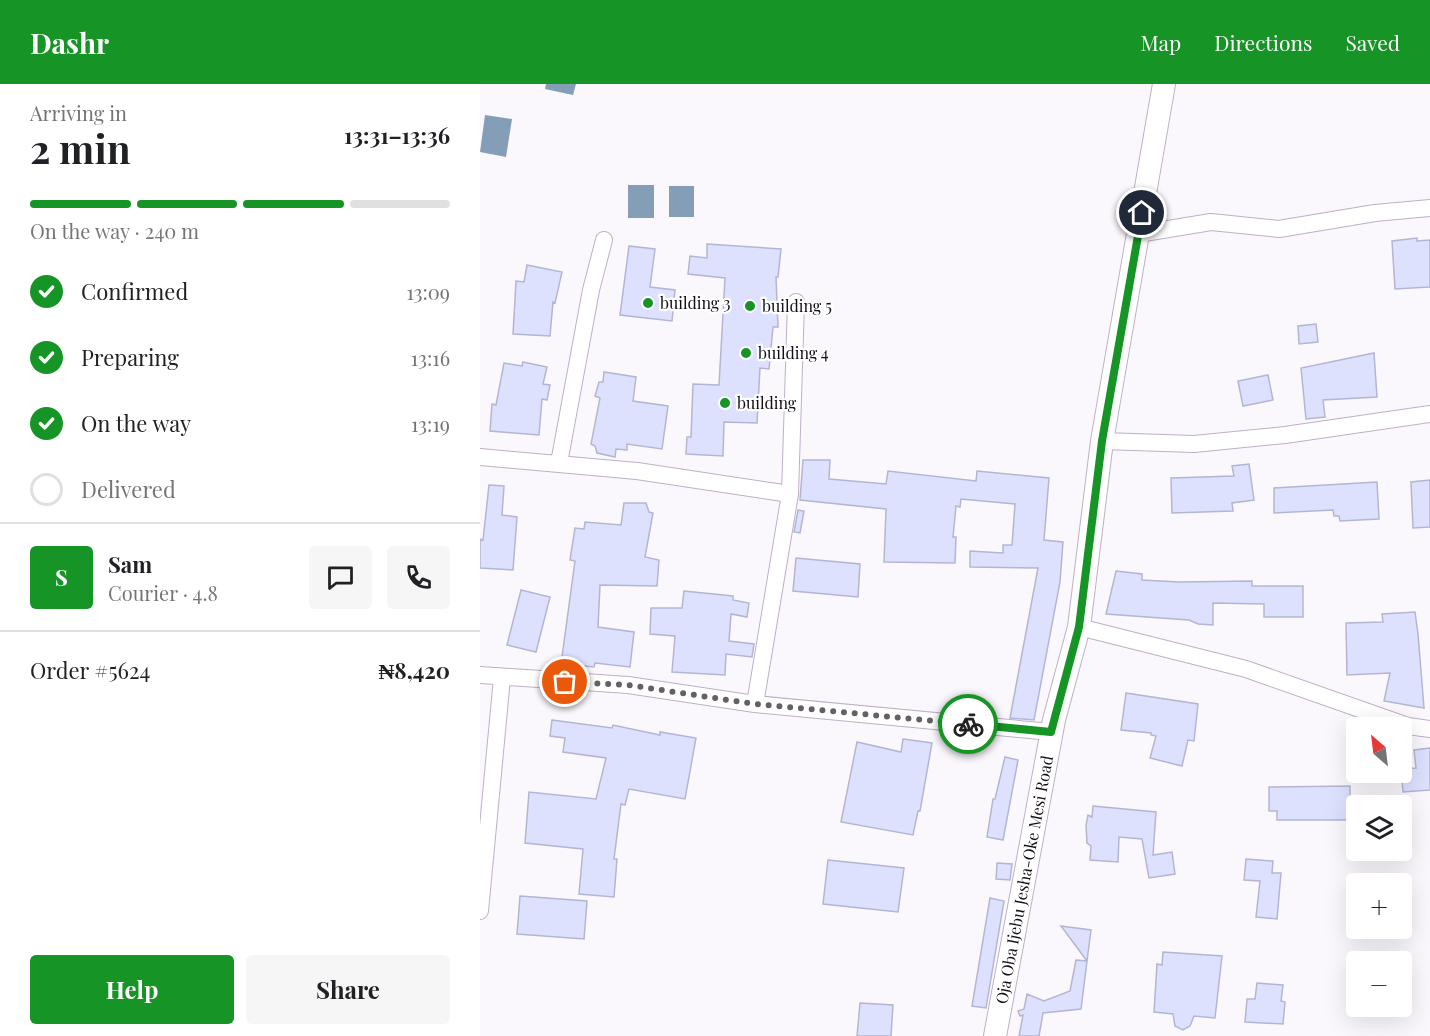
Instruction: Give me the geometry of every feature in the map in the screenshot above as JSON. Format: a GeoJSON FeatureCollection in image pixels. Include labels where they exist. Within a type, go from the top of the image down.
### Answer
{"type":"FeatureCollection","features":[{"type":"Feature","properties":{"kind":"main road","name":"Oja Oba Ijebu Jesha-Oke Mesi Road"},"geometry":{"type":"LineString","coordinates":[[995,1036],[1051,732],[1079,627],[1102,441],[1164,84]]}},
{"type":"Feature","properties":{"kind":"street"},"geometry":{"type":"LineString","coordinates":[[1138,234],[1212,222],[1279,228],[1375,213],[1430,208]]}},
{"type":"Feature","properties":{"kind":"street"},"geometry":{"type":"LineString","coordinates":[[559,463],[591,290],[604,240]]}},
{"type":"Feature","properties":{"kind":"street"},"geometry":{"type":"LineString","coordinates":[[755,704],[790,494],[796,302]]}},
{"type":"Feature","properties":{"kind":"street"},"geometry":{"type":"LineString","coordinates":[[1102,441],[1194,444],[1285,435],[1430,414]]}},
{"type":"Feature","properties":{"kind":"street"},"geometry":{"type":"LineString","coordinates":[[480,457],[637,471],[790,494]]}},
{"type":"Feature","properties":{"kind":"street"},"geometry":{"type":"LineString","coordinates":[[1079,627],[1246,669],[1408,726],[1430,729]]}},
{"type":"Feature","properties":{"kind":"street"},"geometry":{"type":"LineString","coordinates":[[480,675],[628,685],[755,704],[1051,732]]}},
{"type":"Feature","properties":{"kind":"street"},"geometry":{"type":"LineString","coordinates":[[480,911],[502,678]]}},
{"type":"Feature","properties":{"kind":"water"},"geometry":{"type":"Polygon","coordinates":[[[546,84],[576,84],[573,95],[545,89],[546,84]]]}},
{"type":"Feature","properties":{"kind":"water"},"geometry":{"type":"Polygon","coordinates":[[[485,115],[512,119],[506,157],[480,152],[485,115]]]}},
{"type":"Feature","properties":{"kind":"water"},"geometry":{"type":"Polygon","coordinates":[[[628,185],[654,185],[654,218],[628,218],[628,185]]]}},
{"type":"Feature","properties":{"kind":"water"},"geometry":{"type":"Polygon","coordinates":[[[669,186],[694,186],[694,217],[669,217],[669,186]]]}},
{"type":"Feature","properties":{"kind":"building"},"geometry":{"type":"Polygon","coordinates":[[[1417,238],[1417,241],[1430,240],[1430,287],[1395,289],[1392,241],[1417,238]]]}},
{"type":"Feature","properties":{"kind":"building"},"geometry":{"type":"Polygon","coordinates":[[[707,244],[781,249],[778,277],[776,277],[778,327],[773,327],[769,369],[760,368],[757,423],[724,422],[723,456],[686,454],[687,437],[691,437],[693,384],[719,385],[725,278],[688,274],[690,256],[707,258],[707,244]]]}},
{"type":"Feature","properties":{"kind":"building","name":"building 3"},"geometry":{"type":"Polygon","coordinates":[[[629,246],[655,249],[650,287],[675,290],[672,321],[620,315],[629,246]]]}},
{"type":"Feature","properties":{"kind":"building"},"geometry":{"type":"Polygon","coordinates":[[[527,265],[562,272],[555,303],[553,302],[550,336],[513,334],[516,281],[524,282],[527,265]]]}},
{"type":"Feature","properties":{"kind":"building"},"geometry":{"type":"Polygon","coordinates":[[[1316,324],[1318,342],[1299,344],[1298,326],[1316,324]]]}},
{"type":"Feature","properties":{"kind":"building"},"geometry":{"type":"Polygon","coordinates":[[[1374,353],[1377,397],[1323,400],[1325,417],[1306,419],[1301,368],[1374,353]]]}},
{"type":"Feature","properties":{"kind":"building"},"geometry":{"type":"Polygon","coordinates":[[[523,362],[547,367],[543,384],[550,385],[547,400],[542,399],[539,435],[490,431],[492,404],[496,405],[504,363],[522,366],[523,362]]]}},
{"type":"Feature","properties":{"kind":"building"},"geometry":{"type":"Polygon","coordinates":[[[604,372],[636,377],[633,401],[668,406],[662,449],[627,444],[627,450],[616,449],[615,457],[597,453],[595,446],[591,444],[600,398],[595,396],[599,382],[603,382],[604,372]]]}},
{"type":"Feature","properties":{"kind":"building"},"geometry":{"type":"Polygon","coordinates":[[[1268,375],[1273,400],[1243,406],[1238,381],[1268,375]]]}},
{"type":"Feature","properties":{"kind":"building"},"geometry":{"type":"Polygon","coordinates":[[[803,460],[830,460],[829,479],[886,484],[888,471],[976,481],[977,471],[1049,478],[1044,540],[1063,542],[1060,582],[1034,720],[1010,718],[1038,568],[970,567],[970,551],[1003,553],[1003,545],[1012,545],[1015,504],[961,499],[960,507],[956,506],[953,537],[956,537],[955,563],[884,562],[886,509],[800,500],[803,460]]]}},
{"type":"Feature","properties":{"kind":"building"},"geometry":{"type":"Polygon","coordinates":[[[1249,464],[1254,500],[1232,503],[1233,511],[1172,513],[1171,478],[1234,476],[1232,466],[1249,464]]]}},
{"type":"Feature","properties":{"kind":"building"},"geometry":{"type":"Polygon","coordinates":[[[1430,480],[1430,527],[1413,528],[1411,482],[1430,480]]]}},
{"type":"Feature","properties":{"kind":"building"},"geometry":{"type":"Polygon","coordinates":[[[1377,482],[1379,519],[1340,521],[1339,516],[1334,516],[1333,510],[1274,513],[1274,488],[1377,482]]]}},
{"type":"Feature","properties":{"kind":"building"},"geometry":{"type":"Polygon","coordinates":[[[489,485],[504,486],[502,515],[517,517],[513,570],[480,568],[480,539],[483,540],[489,485]]]}},
{"type":"Feature","properties":{"kind":"building"},"geometry":{"type":"Polygon","coordinates":[[[624,503],[646,503],[649,512],[653,513],[645,557],[659,560],[657,586],[600,585],[598,627],[634,632],[630,667],[595,663],[594,667],[561,664],[575,561],[570,560],[575,528],[584,529],[585,522],[621,525],[624,503]]]}},
{"type":"Feature","properties":{"kind":"building"},"geometry":{"type":"Polygon","coordinates":[[[798,510],[804,511],[800,533],[794,532],[798,510]]]}},
{"type":"Feature","properties":{"kind":"building"},"geometry":{"type":"Polygon","coordinates":[[[796,558],[860,564],[858,597],[793,591],[796,558]]]}},
{"type":"Feature","properties":{"kind":"building"},"geometry":{"type":"Polygon","coordinates":[[[1116,571],[1142,574],[1142,580],[1252,581],[1252,586],[1303,586],[1303,617],[1264,617],[1264,604],[1213,603],[1213,625],[1198,624],[1189,620],[1106,614],[1116,571]]]}},
{"type":"Feature","properties":{"kind":"building"},"geometry":{"type":"Polygon","coordinates":[[[521,590],[550,597],[536,652],[507,645],[521,590]]]}},
{"type":"Feature","properties":{"kind":"building"},"geometry":{"type":"Polygon","coordinates":[[[684,591],[733,596],[733,600],[749,603],[747,617],[731,614],[729,641],[754,644],[752,657],[726,654],[725,675],[672,672],[675,636],[650,634],[651,608],[682,608],[684,591]]]}},
{"type":"Feature","properties":{"kind":"building"},"geometry":{"type":"Polygon","coordinates":[[[1415,612],[1424,708],[1384,701],[1390,673],[1347,675],[1346,623],[1383,622],[1382,614],[1415,612]]]}},
{"type":"Feature","properties":{"kind":"building"},"geometry":{"type":"Polygon","coordinates":[[[1126,693],[1198,704],[1194,741],[1188,740],[1182,766],[1150,758],[1156,736],[1151,733],[1121,730],[1126,693]]]}},
{"type":"Feature","properties":{"kind":"building"},"geometry":{"type":"Polygon","coordinates":[[[552,720],[612,728],[613,725],[660,735],[660,732],[696,738],[685,799],[629,789],[625,805],[621,804],[614,859],[617,859],[614,897],[579,894],[583,849],[525,843],[529,792],[596,799],[606,758],[563,752],[565,738],[550,736],[552,720]]]}},
{"type":"Feature","properties":{"kind":"building"},"geometry":{"type":"Polygon","coordinates":[[[903,739],[932,743],[920,811],[918,811],[913,835],[841,822],[857,742],[901,752],[903,739]]]}},
{"type":"Feature","properties":{"kind":"building"},"geometry":{"type":"Polygon","coordinates":[[[1430,748],[1430,790],[1403,792],[1402,783],[1412,783],[1412,768],[1416,768],[1414,750],[1430,748]]]}},
{"type":"Feature","properties":{"kind":"building"},"geometry":{"type":"Polygon","coordinates":[[[1005,757],[1018,760],[1003,840],[987,837],[993,799],[995,799],[1005,757]]]}},
{"type":"Feature","properties":{"kind":"building"},"geometry":{"type":"Polygon","coordinates":[[[1350,786],[1350,795],[1346,795],[1346,820],[1277,820],[1277,811],[1269,811],[1269,787],[1350,786]]]}},
{"type":"Feature","properties":{"kind":"building"},"geometry":{"type":"Polygon","coordinates":[[[1093,806],[1156,812],[1153,855],[1172,852],[1175,874],[1149,878],[1142,839],[1119,837],[1118,862],[1090,860],[1091,846],[1087,843],[1086,825],[1088,815],[1092,817],[1093,806]]]}},
{"type":"Feature","properties":{"kind":"building"},"geometry":{"type":"Polygon","coordinates":[[[1246,859],[1273,861],[1272,873],[1281,873],[1277,919],[1256,917],[1260,881],[1244,880],[1246,859]]]}},
{"type":"Feature","properties":{"kind":"building"},"geometry":{"type":"Polygon","coordinates":[[[828,860],[904,868],[898,912],[823,904],[828,860]]]}},
{"type":"Feature","properties":{"kind":"building"},"geometry":{"type":"Polygon","coordinates":[[[997,863],[1012,864],[1010,880],[996,879],[997,863]]]}},
{"type":"Feature","properties":{"kind":"building"},"geometry":{"type":"Polygon","coordinates":[[[520,896],[587,901],[584,939],[517,934],[520,896]]]}},
{"type":"Feature","properties":{"kind":"building"},"geometry":{"type":"Polygon","coordinates":[[[990,898],[1004,901],[986,1008],[972,1006],[990,898]]]}},
{"type":"Feature","properties":{"kind":"building"},"geometry":{"type":"Polygon","coordinates":[[[1061,926],[1091,930],[1087,961],[1061,926]]]}},
{"type":"Feature","properties":{"kind":"building"},"geometry":{"type":"Polygon","coordinates":[[[1163,952],[1222,956],[1215,1018],[1194,1016],[1190,1026],[1183,1030],[1175,1026],[1173,1014],[1154,1012],[1157,964],[1162,965],[1163,952]]]}},
{"type":"Feature","properties":{"kind":"building"},"geometry":{"type":"Polygon","coordinates":[[[1076,960],[1087,961],[1081,1009],[1043,1013],[1039,1036],[1019,1036],[1023,1015],[1020,1016],[1018,1011],[1024,1009],[1027,994],[1044,1001],[1070,991],[1076,960]]]}},
{"type":"Feature","properties":{"kind":"building"},"geometry":{"type":"Polygon","coordinates":[[[1257,983],[1283,985],[1281,1001],[1285,1002],[1283,1024],[1245,1022],[1247,999],[1255,999],[1257,983]]]}},
{"type":"Feature","properties":{"kind":"building"},"geometry":{"type":"Polygon","coordinates":[[[860,1003],[893,1005],[891,1036],[857,1036],[860,1003]]]}},
{"type":"Feature","properties":{"kind":"way so far"},"geometry":{"type":"LineString","coordinates":[[565,682],[628,685],[755,704],[968,724]]}},
{"type":"Feature","properties":{"kind":"place","name":"building 3"},"geometry":{"type":"Point","coordinates":[648,303]}},
{"type":"Feature","properties":{"kind":"place","name":"building 5"},"geometry":{"type":"Point","coordinates":[750,306]}},
{"type":"Feature","properties":{"kind":"place","name":"building 4"},"geometry":{"type":"Point","coordinates":[746,353]}},
{"type":"Feature","properties":{"kind":"place","name":"building"},"geometry":{"type":"Point","coordinates":[725,403]}},
{"type":"Feature","properties":{"kind":"route"},"geometry":{"type":"LineString","coordinates":[[968,724],[1051,732],[1079,627],[1102,441],[1142,213]]}}]}
